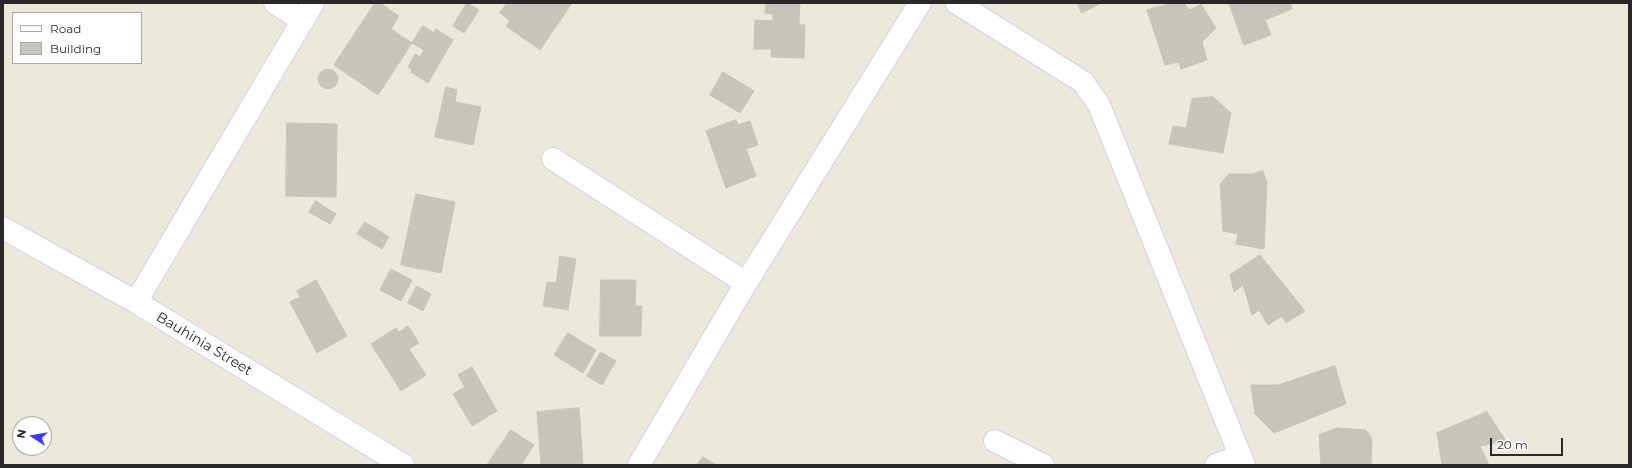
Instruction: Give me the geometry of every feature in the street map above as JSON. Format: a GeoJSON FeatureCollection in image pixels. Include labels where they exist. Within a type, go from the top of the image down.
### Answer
{"type":"FeatureCollection","features":[{"type":"Feature","properties":{"kind":"street"},"geometry":{"type":"LineString","coordinates":[[136,302],[308,12],[275,3]]}},
{"type":"Feature","properties":{"kind":"street"},"geometry":{"type":"LineString","coordinates":[[640,465],[746,283],[920,3]]}},
{"type":"Feature","properties":{"kind":"street"},"geometry":{"type":"LineString","coordinates":[[957,3],[1083,82],[1099,105],[1242,461],[1216,465]]}},
{"type":"Feature","properties":{"kind":"street"},"geometry":{"type":"LineString","coordinates":[[553,159],[746,283]]}},
{"type":"Feature","properties":{"kind":"street","name":"Bauhinia Street"},"geometry":{"type":"LineString","coordinates":[[3,228],[136,302],[403,465]]}},
{"type":"Feature","properties":{"kind":"street"},"geometry":{"type":"LineString","coordinates":[[995,441],[1043,465]]}},
{"type":"Feature","properties":{"kind":"building"},"geometry":{"type":"Polygon","coordinates":[[[375,3],[380,3],[399,16],[391,29],[412,43],[378,95],[334,65],[375,3]]]}},
{"type":"Feature","properties":{"kind":"building"},"geometry":{"type":"Polygon","coordinates":[[[467,3],[479,10],[464,33],[453,26],[467,3]]]}},
{"type":"Feature","properties":{"kind":"building"},"geometry":{"type":"Polygon","coordinates":[[[507,3],[572,3],[540,50],[506,26],[510,21],[500,13],[507,3]]]}},
{"type":"Feature","properties":{"kind":"building"},"geometry":{"type":"Polygon","coordinates":[[[766,3],[800,3],[799,25],[805,25],[804,58],[771,57],[771,49],[754,49],[755,20],[773,21],[773,14],[765,13],[766,3]]]}},
{"type":"Feature","properties":{"kind":"building"},"geometry":{"type":"Polygon","coordinates":[[[1077,3],[1101,3],[1082,13],[1077,3]]]}},
{"type":"Feature","properties":{"kind":"building"},"geometry":{"type":"Polygon","coordinates":[[[1172,3],[1184,3],[1190,10],[1201,4],[1216,28],[1202,42],[1207,60],[1181,69],[1179,62],[1165,65],[1147,10],[1172,3]]]}},
{"type":"Feature","properties":{"kind":"building"},"geometry":{"type":"Polygon","coordinates":[[[1229,3],[1290,3],[1292,9],[1265,20],[1271,35],[1244,45],[1229,3]]]}},
{"type":"Feature","properties":{"kind":"building"},"geometry":{"type":"Polygon","coordinates":[[[423,26],[434,33],[436,29],[453,40],[428,83],[411,72],[412,69],[408,67],[415,54],[420,57],[424,50],[412,43],[423,26]]]}},
{"type":"Feature","properties":{"kind":"building"},"geometry":{"type":"Polygon","coordinates":[[[328,69],[335,72],[338,79],[335,86],[328,89],[321,86],[318,79],[321,72],[328,69]]]}},
{"type":"Feature","properties":{"kind":"building"},"geometry":{"type":"Polygon","coordinates":[[[723,72],[754,91],[740,113],[710,95],[723,72]]]}},
{"type":"Feature","properties":{"kind":"building"},"geometry":{"type":"Polygon","coordinates":[[[446,87],[457,90],[455,102],[481,107],[473,145],[435,137],[446,87]]]}},
{"type":"Feature","properties":{"kind":"building"},"geometry":{"type":"Polygon","coordinates":[[[1213,97],[1231,113],[1223,153],[1169,144],[1173,126],[1186,128],[1192,99],[1213,97]]]}},
{"type":"Feature","properties":{"kind":"building"},"geometry":{"type":"Polygon","coordinates":[[[736,120],[738,125],[750,121],[758,145],[746,149],[756,176],[726,188],[706,131],[736,120]]]}},
{"type":"Feature","properties":{"kind":"building"},"geometry":{"type":"Polygon","coordinates":[[[287,123],[337,124],[336,197],[286,196],[287,123]]]}},
{"type":"Feature","properties":{"kind":"building"},"geometry":{"type":"Polygon","coordinates":[[[1263,171],[1267,183],[1264,249],[1236,244],[1238,234],[1223,231],[1220,184],[1229,174],[1252,174],[1263,171]]]}},
{"type":"Feature","properties":{"kind":"building"},"geometry":{"type":"Polygon","coordinates":[[[416,194],[455,202],[441,273],[401,265],[416,194]]]}},
{"type":"Feature","properties":{"kind":"building"},"geometry":{"type":"Polygon","coordinates":[[[316,201],[336,214],[330,224],[309,212],[316,201]]]}},
{"type":"Feature","properties":{"kind":"building"},"geometry":{"type":"Polygon","coordinates":[[[365,222],[389,237],[382,249],[357,234],[365,222]]]}},
{"type":"Feature","properties":{"kind":"building"},"geometry":{"type":"Polygon","coordinates":[[[1260,255],[1305,311],[1286,323],[1282,316],[1268,325],[1259,310],[1252,315],[1243,285],[1234,292],[1230,275],[1260,255]]]}},
{"type":"Feature","properties":{"kind":"building"},"geometry":{"type":"Polygon","coordinates":[[[560,256],[576,259],[568,310],[543,306],[547,282],[556,283],[560,256]]]}},
{"type":"Feature","properties":{"kind":"building"},"geometry":{"type":"Polygon","coordinates":[[[391,269],[412,280],[401,301],[380,290],[391,269]]]}},
{"type":"Feature","properties":{"kind":"building"},"geometry":{"type":"Polygon","coordinates":[[[316,280],[347,336],[317,353],[290,302],[300,297],[297,291],[316,280]]]}},
{"type":"Feature","properties":{"kind":"building"},"geometry":{"type":"Polygon","coordinates":[[[601,280],[636,280],[635,306],[642,306],[641,336],[600,336],[601,280]]]}},
{"type":"Feature","properties":{"kind":"building"},"geometry":{"type":"Polygon","coordinates":[[[417,286],[431,294],[423,311],[408,303],[417,286]]]}},
{"type":"Feature","properties":{"kind":"building"},"geometry":{"type":"Polygon","coordinates":[[[408,326],[419,343],[409,349],[426,375],[401,391],[371,344],[396,328],[399,332],[408,326]]]}},
{"type":"Feature","properties":{"kind":"building"},"geometry":{"type":"Polygon","coordinates":[[[568,333],[596,350],[583,373],[554,355],[568,333]]]}},
{"type":"Feature","properties":{"kind":"building"},"geometry":{"type":"Polygon","coordinates":[[[601,352],[616,361],[602,385],[587,376],[601,352]]]}},
{"type":"Feature","properties":{"kind":"building"},"geometry":{"type":"Polygon","coordinates":[[[1335,366],[1346,404],[1274,433],[1255,414],[1251,385],[1278,385],[1335,366]]]}},
{"type":"Feature","properties":{"kind":"building"},"geometry":{"type":"Polygon","coordinates":[[[472,367],[497,411],[472,426],[453,394],[465,387],[458,375],[472,367]]]}},
{"type":"Feature","properties":{"kind":"building"},"geometry":{"type":"Polygon","coordinates":[[[579,408],[583,464],[541,465],[537,412],[579,408]]]}},
{"type":"Feature","properties":{"kind":"building"},"geometry":{"type":"Polygon","coordinates":[[[1487,412],[1506,441],[1480,446],[1489,465],[1442,465],[1437,433],[1487,412]]]}},
{"type":"Feature","properties":{"kind":"building"},"geometry":{"type":"Polygon","coordinates":[[[1337,428],[1366,430],[1372,439],[1371,465],[1321,465],[1319,435],[1337,428]]]}},
{"type":"Feature","properties":{"kind":"building"},"geometry":{"type":"Polygon","coordinates":[[[511,430],[534,445],[521,465],[487,465],[511,430]]]}},
{"type":"Feature","properties":{"kind":"building"},"geometry":{"type":"Polygon","coordinates":[[[703,457],[716,465],[697,465],[703,457]]]}}]}
